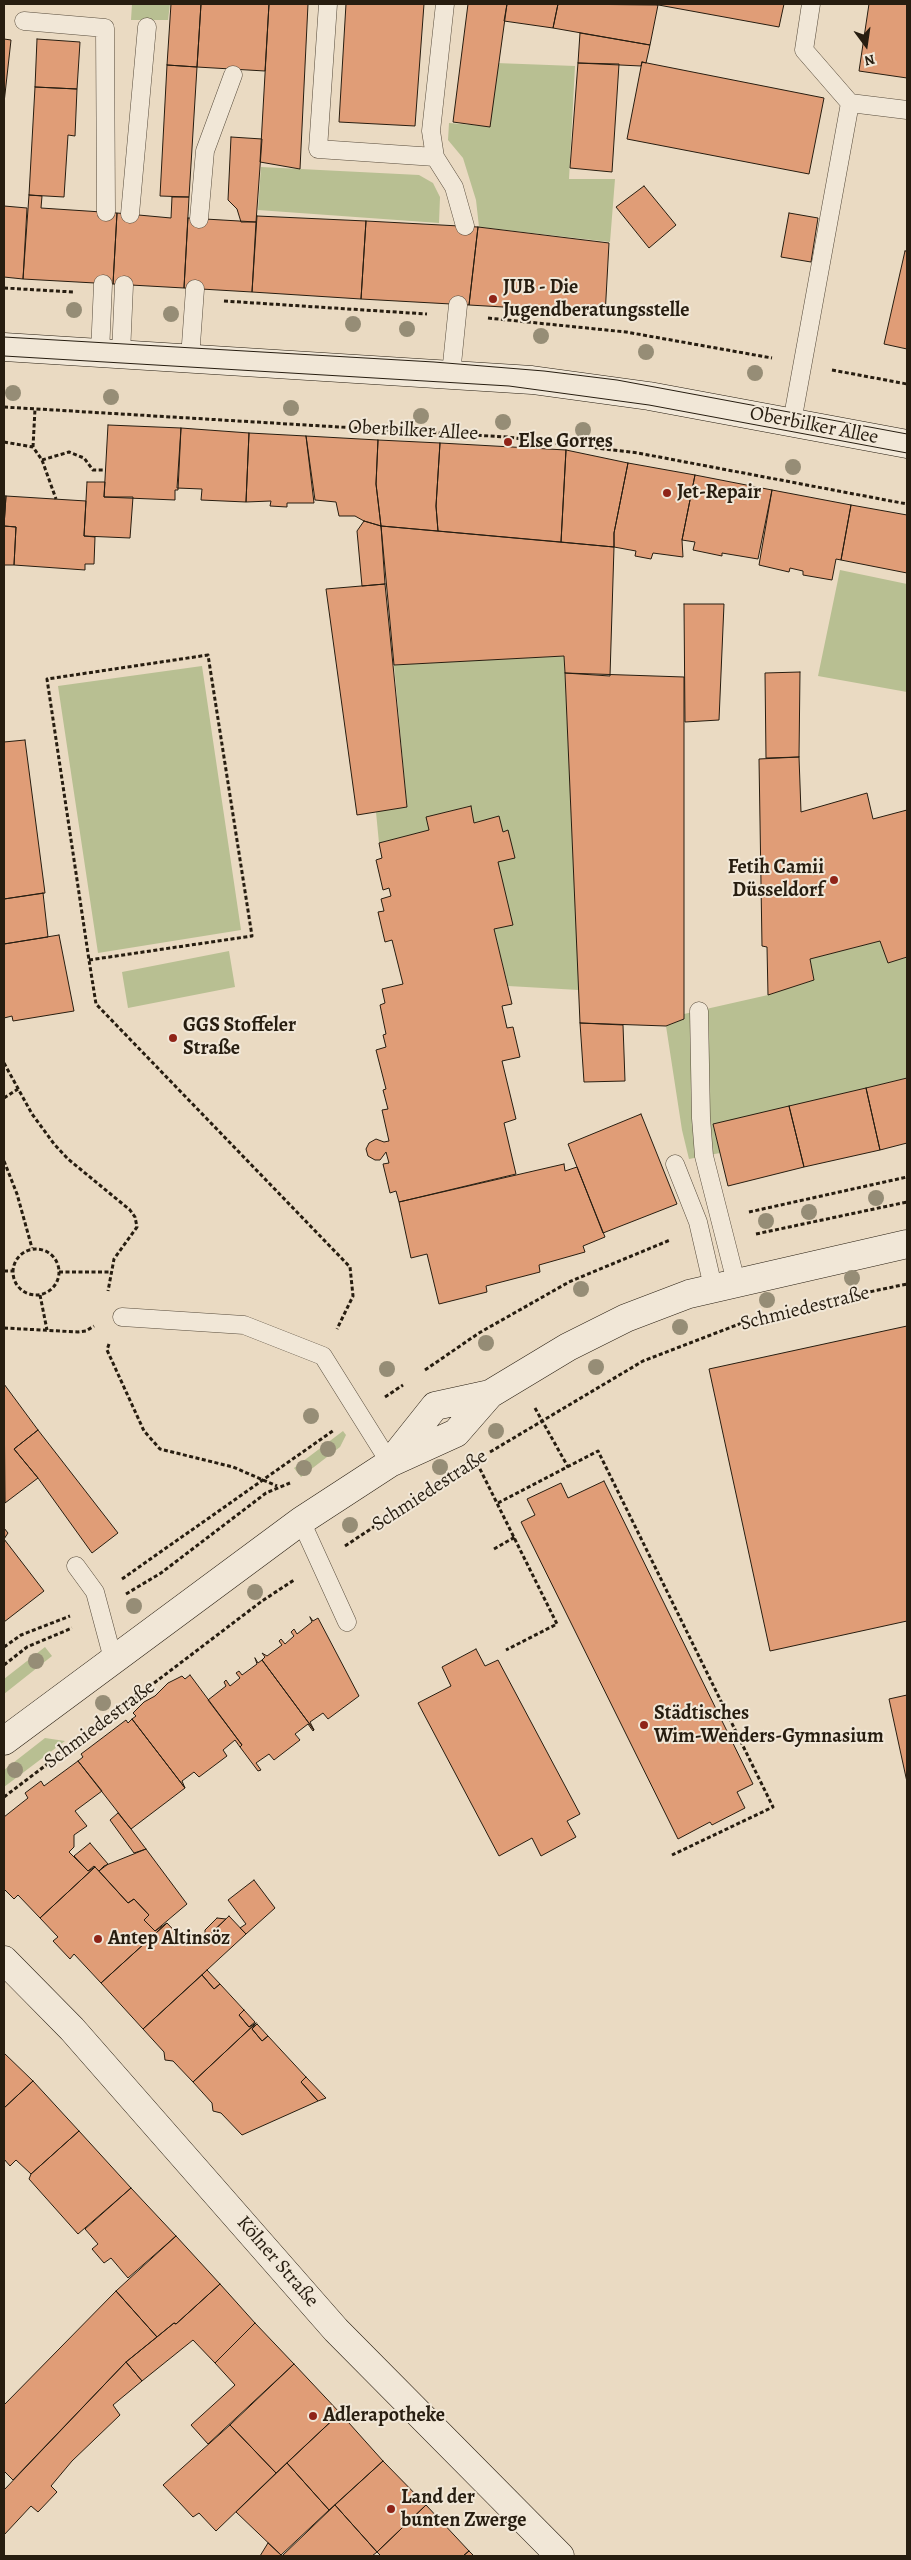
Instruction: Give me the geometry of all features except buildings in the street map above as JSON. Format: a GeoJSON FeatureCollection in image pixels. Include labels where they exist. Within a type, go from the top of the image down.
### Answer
{"type":"FeatureCollection","features":[{"type":"Feature","properties":{"kind":"main road","name":"Oberbilker Allee"},"geometry":{"type":"LineString","coordinates":[[4,347],[532,380],[649,396],[907,444]]}},
{"type":"Feature","properties":{"kind":"main road","name":"Schmiedestraße"},"geometry":{"type":"LineString","coordinates":[[4,1741],[301,1521],[390,1463],[435,1406],[490,1394],[602,1329],[653,1307],[725,1285],[907,1244]]}},
{"type":"Feature","properties":{"kind":"main road","name":"Kölner Straße"},"geometry":{"type":"LineString","coordinates":[[4,1960],[72,2029],[336,2330],[560,2556]]}},
{"type":"Feature","properties":{"kind":"lane"},"geometry":{"type":"LineString","coordinates":[[328,4],[318,149],[435,157]]}},
{"type":"Feature","properties":{"kind":"lane"},"geometry":{"type":"LineString","coordinates":[[445,4],[431,131],[435,157],[454,187],[465,226]]}},
{"type":"Feature","properties":{"kind":"lane"},"geometry":{"type":"LineString","coordinates":[[811,4],[804,50],[850,103],[907,110]]}},
{"type":"Feature","properties":{"kind":"lane"},"geometry":{"type":"LineString","coordinates":[[24,21],[105,28],[106,212]]}},
{"type":"Feature","properties":{"kind":"lane"},"geometry":{"type":"LineString","coordinates":[[130,214],[147,27]]}},
{"type":"Feature","properties":{"kind":"lane"},"geometry":{"type":"LineString","coordinates":[[199,219],[205,150],[233,75]]}},
{"type":"Feature","properties":{"kind":"lane"},"geometry":{"type":"LineString","coordinates":[[792,422],[850,103]]}},
{"type":"Feature","properties":{"kind":"lane"},"geometry":{"type":"LineString","coordinates":[[103,284],[110,354]]}},
{"type":"Feature","properties":{"kind":"lane"},"geometry":{"type":"LineString","coordinates":[[110,354],[124,284]]}},
{"type":"Feature","properties":{"kind":"lane"},"geometry":{"type":"LineString","coordinates":[[190,358],[195,289]]}},
{"type":"Feature","properties":{"kind":"lane"},"geometry":{"type":"LineString","coordinates":[[451,374],[458,305]]}},
{"type":"Feature","properties":{"kind":"lane"},"geometry":{"type":"LineString","coordinates":[[699,1011],[701,1118],[704,1156],[725,1285]]}},
{"type":"Feature","properties":{"kind":"lane"},"geometry":{"type":"LineString","coordinates":[[675,1164],[725,1285]]}},
{"type":"Feature","properties":{"kind":"lane"},"geometry":{"type":"LineString","coordinates":[[122,1317],[244,1325],[323,1356],[390,1463]]}},
{"type":"Feature","properties":{"kind":"lane"},"geometry":{"type":"LineString","coordinates":[[301,1521],[347,1622]]}},
{"type":"Feature","properties":{"kind":"lane"},"geometry":{"type":"LineString","coordinates":[[76,1566],[95,1592],[113,1659]]}},
{"type":"Feature","properties":{"kind":"path","name":"Oberbilker Allee"},"geometry":{"type":"LineString","coordinates":[[4,407],[507,437],[638,453],[907,504]]}},
{"type":"Feature","properties":{"kind":"path"},"geometry":{"type":"LineString","coordinates":[[35,409],[33,447],[42,460],[56,499]]}},
{"type":"Feature","properties":{"kind":"path"},"geometry":{"type":"LineString","coordinates":[[4,442],[33,447]]}},
{"type":"Feature","properties":{"kind":"path"},"geometry":{"type":"LineString","coordinates":[[42,460],[69,452],[84,458],[93,470],[105,470]]}},
{"type":"Feature","properties":{"kind":"path"},"geometry":{"type":"LineString","coordinates":[[89,960],[252,936],[208,655],[47,679],[89,960],[96,1004],[350,1267],[352,1296],[323,1356]]}},
{"type":"Feature","properties":{"kind":"path"},"geometry":{"type":"LineString","coordinates":[[4,1063],[18,1089],[54,1144],[68,1159],[130,1210],[134,1217],[137,1227],[114,1259],[107,1295]]}},
{"type":"Feature","properties":{"kind":"path"},"geometry":{"type":"LineString","coordinates":[[4,1098],[18,1089]]}},
{"type":"Feature","properties":{"kind":"path"},"geometry":{"type":"LineString","coordinates":[[4,1161],[18,1194],[32,1248]]}},
{"type":"Feature","properties":{"kind":"path"},"geometry":{"type":"LineString","coordinates":[[32,1248],[46,1251],[55,1259],[59,1272],[51,1290],[40,1295],[25,1292],[16,1283],[13,1271],[20,1255],[32,1248]]}},
{"type":"Feature","properties":{"kind":"path"},"geometry":{"type":"LineString","coordinates":[[4,1271],[13,1271]]}},
{"type":"Feature","properties":{"kind":"path"},"geometry":{"type":"LineString","coordinates":[[59,1272],[111,1272]]}},
{"type":"Feature","properties":{"kind":"path","name":"Schmiedestraße"},"geometry":{"type":"LineString","coordinates":[[859,1294],[907,1284]]}},
{"type":"Feature","properties":{"kind":"path"},"geometry":{"type":"LineString","coordinates":[[40,1295],[46,1330]]}},
{"type":"Feature","properties":{"kind":"path","name":"Schmiedestraße"},"geometry":{"type":"LineString","coordinates":[[484,1455],[644,1361],[764,1314]]}},
{"type":"Feature","properties":{"kind":"path"},"geometry":{"type":"LineString","coordinates":[[122,1317],[107,1350],[144,1431],[151,1441],[160,1449],[234,1467],[278,1486]]}},
{"type":"Feature","properties":{"kind":"path"},"geometry":{"type":"LineString","coordinates":[[4,1328],[86,1331],[98,1319]]}},
{"type":"Feature","properties":{"kind":"path"},"geometry":{"type":"LineString","coordinates":[[515,1379],[543,1421],[568,1466]]}},
{"type":"Feature","properties":{"kind":"path"},"geometry":{"type":"LineString","coordinates":[[506,1650],[557,1624],[498,1503],[598,1451],[773,1807],[672,1855]]}},
{"type":"Feature","properties":{"kind":"path","name":"Schmiedestraße"},"geometry":{"type":"LineString","coordinates":[[468,1466],[476,1460],[498,1503]]}},
{"type":"Feature","properties":{"kind":"path","name":"Schmiedestraße"},"geometry":{"type":"LineString","coordinates":[[4,1797],[262,1601],[451,1476]]}},
{"type":"Feature","properties":{"kind":"path"},"geometry":{"type":"LineString","coordinates":[[494,1549],[515,1537]]}},
{"type":"Feature","properties":{"kind":"green space"},"geometry":{"type":"Polygon","coordinates":[[[132,4],[170,4],[168,20],[131,20],[132,4]]]}},
{"type":"Feature","properties":{"kind":"green space"},"geometry":{"type":"Polygon","coordinates":[[[496,63],[575,66],[569,179],[615,179],[610,242],[479,227],[476,200],[463,158],[448,140],[449,123],[485,126],[496,63]]]}},
{"type":"Feature","properties":{"kind":"green space"},"geometry":{"type":"Polygon","coordinates":[[[261,167],[419,175],[433,183],[440,197],[439,223],[258,210],[261,167]]]}},
{"type":"Feature","properties":{"kind":"green space"},"geometry":{"type":"Polygon","coordinates":[[[840,570],[907,584],[907,692],[818,676],[840,570]]]}},
{"type":"Feature","properties":{"kind":"green space"},"geometry":{"type":"Polygon","coordinates":[[[564,656],[579,990],[508,986],[494,929],[512,925],[498,862],[508,831],[503,832],[499,817],[474,823],[470,806],[427,817],[429,830],[379,843],[376,812],[407,807],[394,665],[564,656]]]}},
{"type":"Feature","properties":{"kind":"green space"},"geometry":{"type":"Polygon","coordinates":[[[202,666],[241,930],[98,953],[58,686],[202,666]]]}},
{"type":"Feature","properties":{"kind":"green space"},"geometry":{"type":"Polygon","coordinates":[[[880,941],[888,963],[907,957],[907,1078],[713,1125],[720,1153],[689,1159],[682,1130],[666,1026],[684,1019],[684,1014],[768,995],[814,980],[810,959],[880,941]]]}},
{"type":"Feature","properties":{"kind":"green space"},"geometry":{"type":"Polygon","coordinates":[[[229,951],[235,987],[128,1008],[122,972],[229,951]]]}},
{"type":"Feature","properties":{"kind":"green space"},"geometry":{"type":"Polygon","coordinates":[[[343,1431],[346,1435],[340,1447],[301,1477],[294,1468],[343,1431]]]}},
{"type":"Feature","properties":{"kind":"green space"},"geometry":{"type":"Polygon","coordinates":[[[45,1647],[52,1656],[4,1694],[4,1679],[45,1647]]]}},
{"type":"Feature","properties":{"kind":"green space"},"geometry":{"type":"Polygon","coordinates":[[[45,1738],[65,1741],[4,1787],[4,1770],[45,1738]]]}},
{"type":"Feature","properties":{"kind":"tram line"},"geometry":{"type":"LineString","coordinates":[[4,337],[434,362],[544,371],[617,380],[907,434]]}},
{"type":"Feature","properties":{"kind":"tram line"},"geometry":{"type":"LineString","coordinates":[[4,356],[509,386],[649,405],[907,453]]}},
{"type":"Feature","properties":{"kind":"place","name":"JUB - Die Jugendberatungsstelle"},"geometry":{"type":"Point","coordinates":[493,299]}},
{"type":"Feature","properties":{"kind":"place","name":"Else Gorres"},"geometry":{"type":"Point","coordinates":[508,442]}},
{"type":"Feature","properties":{"kind":"place","name":"Jet-Repair"},"geometry":{"type":"Point","coordinates":[667,493]}},
{"type":"Feature","properties":{"kind":"place","name":"Fetih Camii Düsseldorf"},"geometry":{"type":"Point","coordinates":[834,880]}},
{"type":"Feature","properties":{"kind":"place","name":"GGS Stoffeler Straße"},"geometry":{"type":"Point","coordinates":[173,1038]}},
{"type":"Feature","properties":{"kind":"place","name":"Städtisches Wim-Wenders-Gymnasium"},"geometry":{"type":"Point","coordinates":[644,1725]}},
{"type":"Feature","properties":{"kind":"place","name":"Antep Altinsöz"},"geometry":{"type":"Point","coordinates":[98,1939]}},
{"type":"Feature","properties":{"kind":"place","name":"Adlerapotheke"},"geometry":{"type":"Point","coordinates":[313,2416]}},
{"type":"Feature","properties":{"kind":"place","name":"Land der bunten Zwerge"},"geometry":{"type":"Point","coordinates":[391,2509]}}]}
